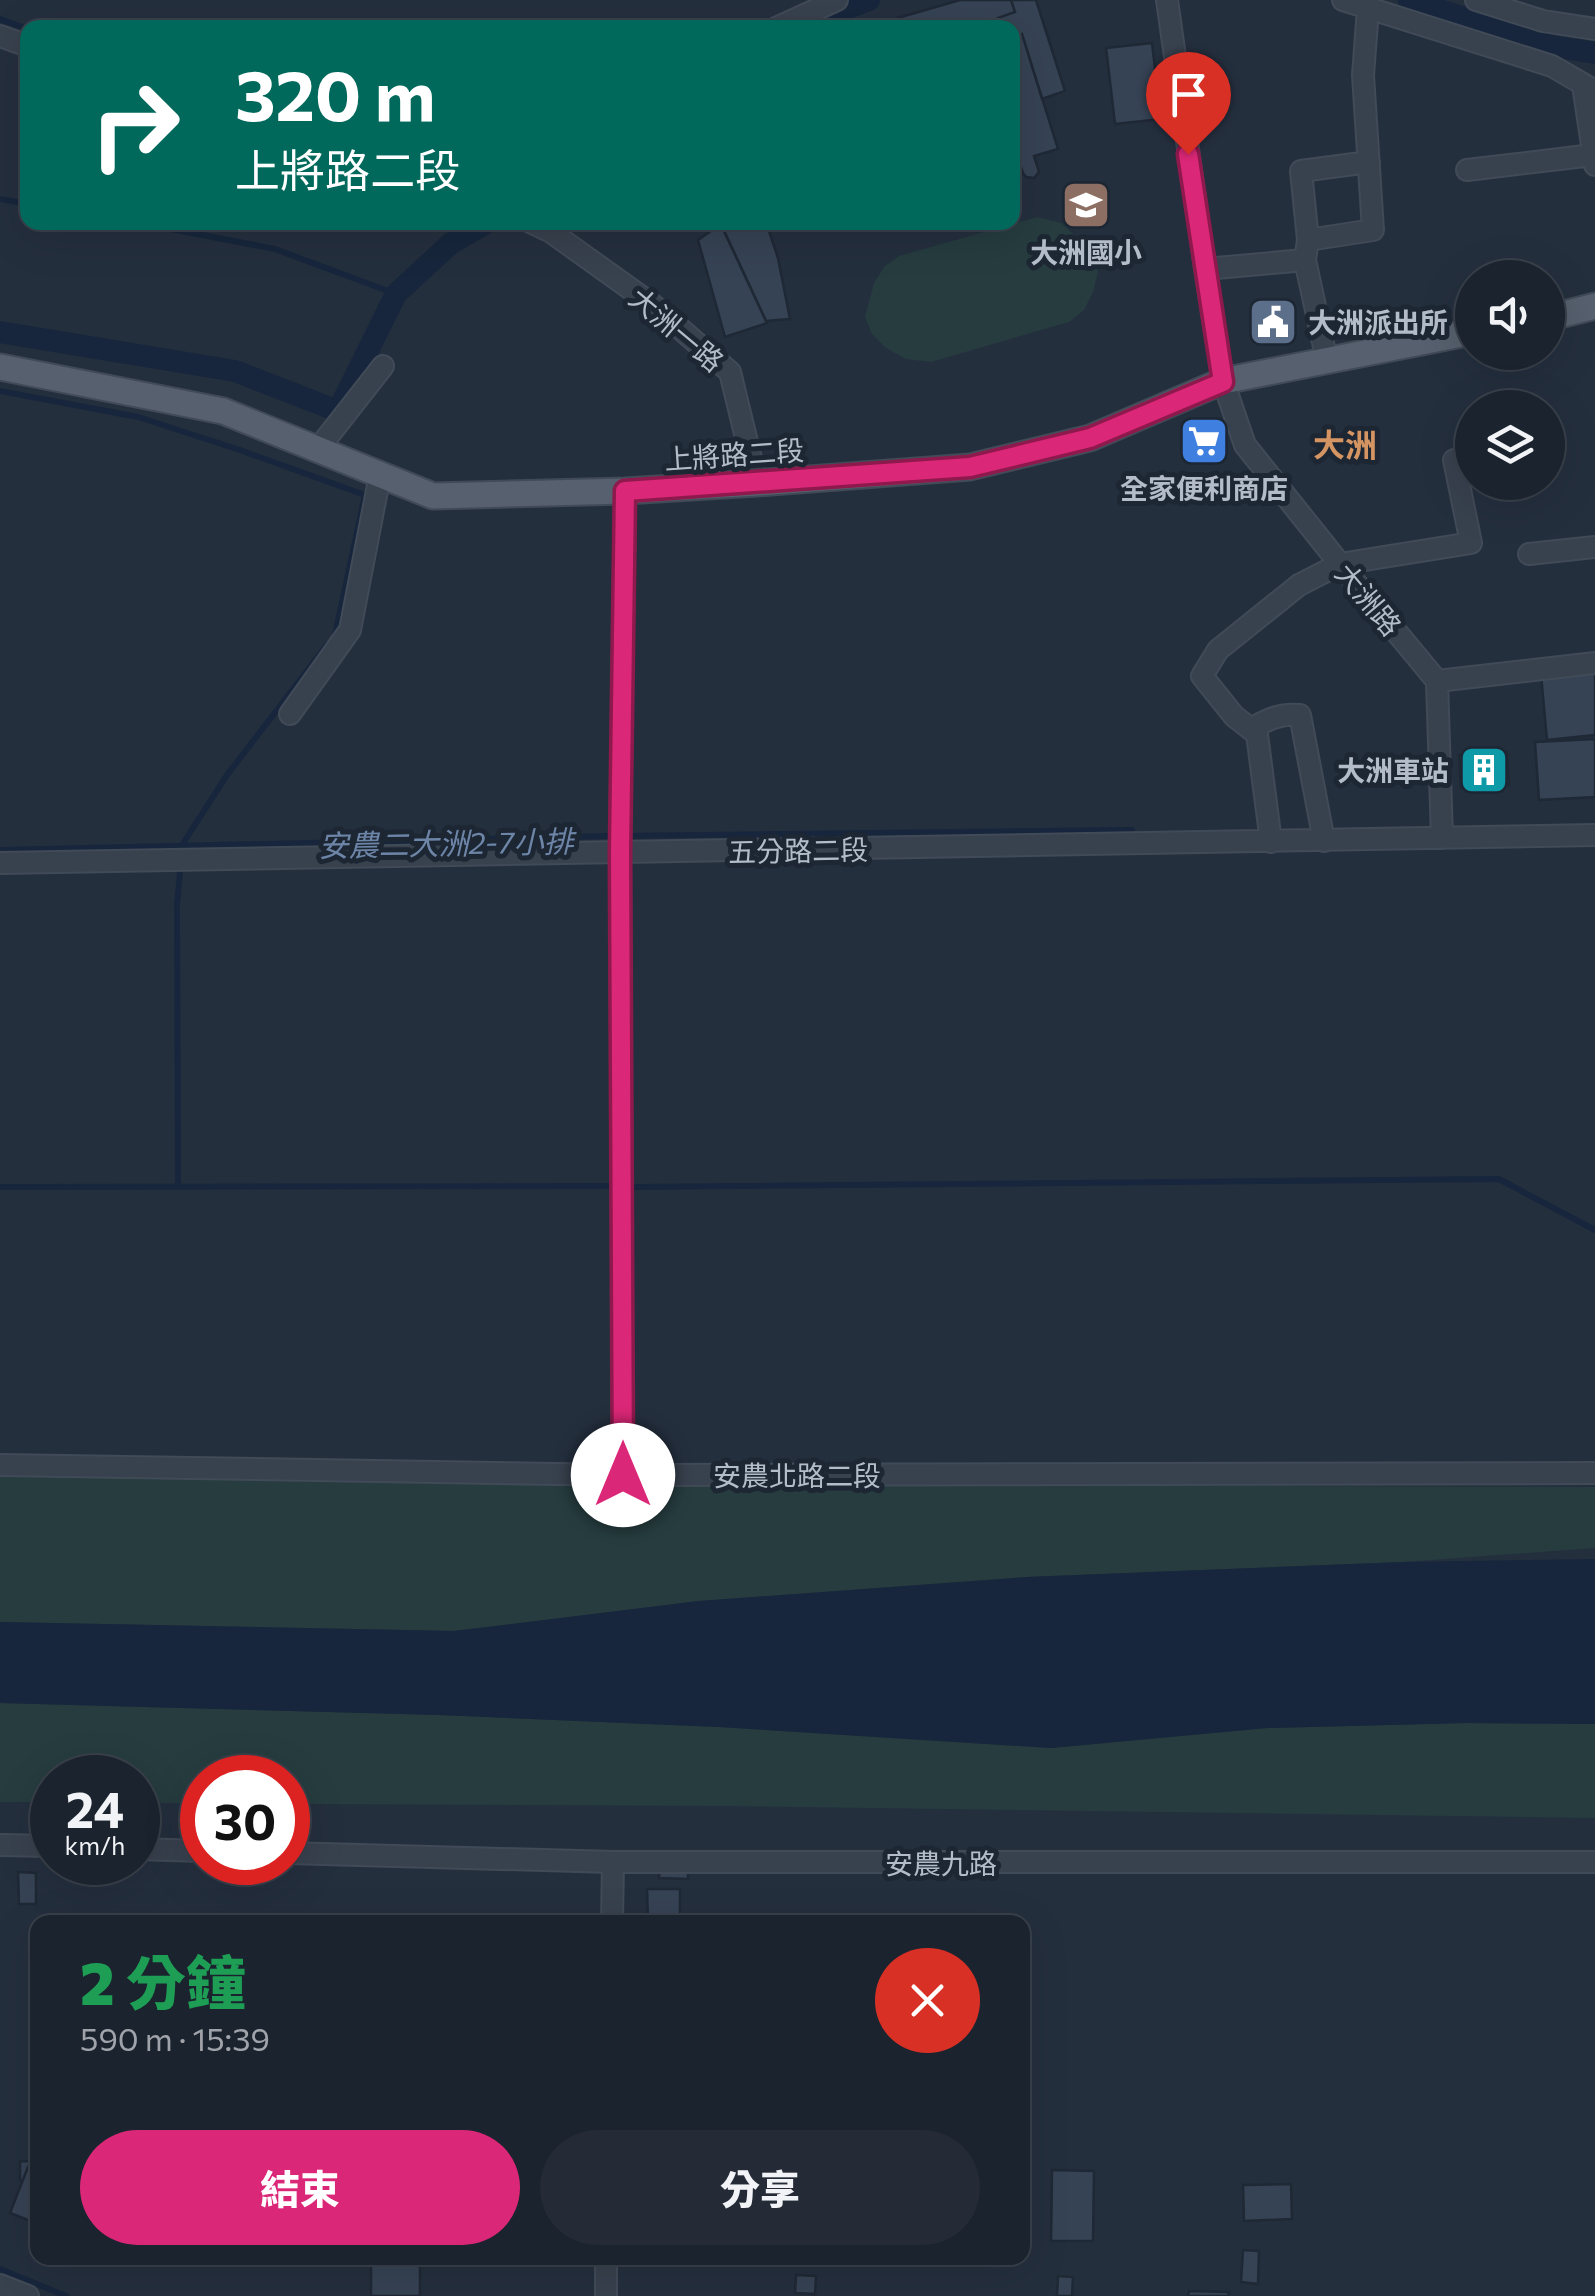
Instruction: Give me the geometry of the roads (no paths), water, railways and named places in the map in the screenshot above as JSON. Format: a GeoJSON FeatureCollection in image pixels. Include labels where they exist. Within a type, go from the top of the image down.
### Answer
{"type":"FeatureCollection","features":[{"type":"Feature","properties":{"kind":"main road"},"geometry":{"type":"LineString","coordinates":[[1565,314],[1595,306]]}},
{"type":"Feature","properties":{"kind":"main road","name":"上將路二段"},"geometry":{"type":"LineString","coordinates":[[0,367],[223,411],[433,496],[757,484],[970,467],[1090,438],[1223,382],[1455,335]]}},
{"type":"Feature","properties":{"kind":"street"},"geometry":{"type":"LineString","coordinates":[[791,20],[837,0]]}},
{"type":"Feature","properties":{"kind":"street","name":"大洲路"},"geometry":{"type":"LineString","coordinates":[[1167,0],[1223,382],[1245,445],[1437,681]]}},
{"type":"Feature","properties":{"kind":"street"},"geometry":{"type":"LineString","coordinates":[[1343,0],[1552,66],[1589,88],[1594,160],[1466,170]]}},
{"type":"Feature","properties":{"kind":"street"},"geometry":{"type":"LineString","coordinates":[[1476,0],[1543,21],[1595,29]]}},
{"type":"Feature","properties":{"kind":"street"},"geometry":{"type":"LineString","coordinates":[[1204,269],[1306,250],[1374,230],[1363,75],[1368,8]]}},
{"type":"Feature","properties":{"kind":"street"},"geometry":{"type":"LineString","coordinates":[[1327,361],[1306,250],[1301,171],[1369,162]]}},
{"type":"Feature","properties":{"kind":"street","name":"大洲一路"},"geometry":{"type":"LineString","coordinates":[[547,230],[653,305],[730,372],[757,484]]}},
{"type":"Feature","properties":{"kind":"street"},"geometry":{"type":"LineString","coordinates":[[318,449],[384,366]]}},
{"type":"Feature","properties":{"kind":"street"},"geometry":{"type":"LineString","coordinates":[[1271,842],[1257,734],[1234,716],[1202,676],[1218,650],[1300,586],[1340,564],[1471,543],[1454,460]]}},
{"type":"Feature","properties":{"kind":"street"},"geometry":{"type":"LineString","coordinates":[[290,714],[350,630],[380,475]]}},
{"type":"Feature","properties":{"kind":"street"},"geometry":{"type":"LineString","coordinates":[[623,1475],[620,853],[625,491]]}},
{"type":"Feature","properties":{"kind":"street"},"geometry":{"type":"LineString","coordinates":[[1529,554],[1595,547]]}},
{"type":"Feature","properties":{"kind":"street"},"geometry":{"type":"LineString","coordinates":[[1442,838],[1437,681],[1595,663]]}},
{"type":"Feature","properties":{"kind":"street"},"geometry":{"type":"LineString","coordinates":[[1250,729],[1286,713],[1300,714],[1324,840]]}},
{"type":"Feature","properties":{"kind":"street","name":"五分路二段"},"geometry":{"type":"LineString","coordinates":[[0,863],[1595,836]]}},
{"type":"Feature","properties":{"kind":"street","name":"安農北路二段"},"geometry":{"type":"LineString","coordinates":[[0,1465],[623,1475],[1595,1473]]}},
{"type":"Feature","properties":{"kind":"street"},"geometry":{"type":"LineString","coordinates":[[0,1844],[30,1845]]}},
{"type":"Feature","properties":{"kind":"street","name":"安農九路"},"geometry":{"type":"LineString","coordinates":[[310,1854],[613,1862],[1595,1862]]}},
{"type":"Feature","properties":{"kind":"street"},"geometry":{"type":"LineString","coordinates":[[612,1915],[613,1862]]}},
{"type":"Feature","properties":{"kind":"street"},"geometry":{"type":"LineString","coordinates":[[606,2265],[606,2296]]}},
{"type":"Feature","properties":{"kind":"street"},"geometry":{"type":"LineString","coordinates":[[0,2284],[28,2296]]}},
{"type":"Feature","properties":{"kind":"water"},"geometry":{"type":"Polygon","coordinates":[[[1595,1559],[1595,1724],[1267,1728],[1051,1748],[719,1727],[439,1715],[0,1703],[0,1622],[454,1631],[699,1601],[1027,1577],[1403,1562],[1595,1559]]]}},
{"type":"Feature","properties":{"kind":"waterway"},"geometry":{"type":"LineString","coordinates":[[817,20],[869,0]]}},
{"type":"Feature","properties":{"kind":"waterway"},"geometry":{"type":"LineString","coordinates":[[1409,0],[1551,46],[1595,53]]}},
{"type":"Feature","properties":{"kind":"waterway"},"geometry":{"type":"LineString","coordinates":[[0,19],[20,26]]}},
{"type":"Feature","properties":{"kind":"waterway"},"geometry":{"type":"LineString","coordinates":[[0,199],[20,203]]}},
{"type":"Feature","properties":{"kind":"waterway"},"geometry":{"type":"LineString","coordinates":[[176,230],[275,249],[396,294]]}},
{"type":"Feature","properties":{"kind":"waterway"},"geometry":{"type":"LineString","coordinates":[[0,332],[235,371],[338,411],[396,294],[450,244],[474,230]]}},
{"type":"Feature","properties":{"kind":"waterway"},"geometry":{"type":"LineString","coordinates":[[0,391],[138,417],[365,495],[335,635]]}},
{"type":"Feature","properties":{"kind":"waterway"},"geometry":{"type":"LineString","coordinates":[[182,845],[227,775],[327,645]]}},
{"type":"Feature","properties":{"kind":"waterway","name":"安農二大洲2-7小排"},"geometry":{"type":"LineString","coordinates":[[0,850],[610,836],[1132,830]]}},
{"type":"Feature","properties":{"kind":"waterway"},"geometry":{"type":"LineString","coordinates":[[178,1187],[177,904],[181,863]]}},
{"type":"Feature","properties":{"kind":"waterway"},"geometry":{"type":"LineString","coordinates":[[633,1187],[1499,1179],[1595,1230]]}},
{"type":"Feature","properties":{"kind":"waterway"},"geometry":{"type":"LineString","coordinates":[[0,1187],[613,1186]]}},
{"type":"Feature","properties":{"kind":"waterway"},"geometry":{"type":"LineString","coordinates":[[0,2269],[66,2296]]}},
{"type":"Feature","properties":{"kind":"place","name":"大洲國小"},"geometry":{"type":"Point","coordinates":[1086,205]}},
{"type":"Feature","properties":{"kind":"place","name":"大洲派出所"},"geometry":{"type":"Point","coordinates":[1273,322]}},
{"type":"Feature","properties":{"kind":"place","name":"全家便利商店"},"geometry":{"type":"Point","coordinates":[1204,441]}},
{"type":"Feature","properties":{"kind":"place","name":"大洲車站"},"geometry":{"type":"Point","coordinates":[1484,770]}},
{"type":"Feature","properties":{"kind":"district","name":"大洲"},"geometry":{"type":"Point","coordinates":[1345,444]}}]}
